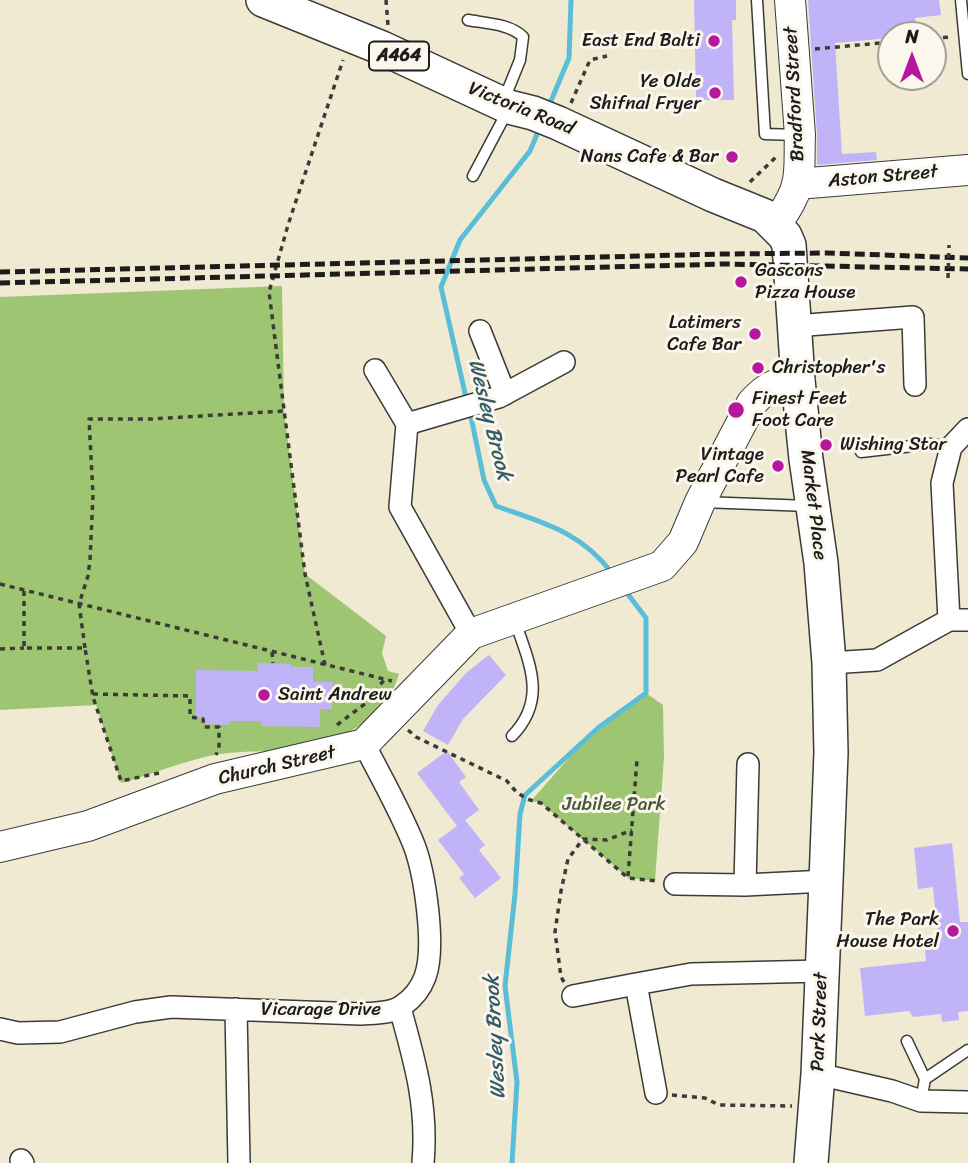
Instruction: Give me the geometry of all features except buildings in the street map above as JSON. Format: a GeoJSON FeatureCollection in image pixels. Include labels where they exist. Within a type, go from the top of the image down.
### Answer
{"type":"FeatureCollection","features":[{"type":"Feature","properties":{"kind":"main road","name":"Victoria Road"},"geometry":{"type":"LineString","coordinates":[[263,0],[533,114],[765,216],[776,225]]}},
{"type":"Feature","properties":{"kind":"main road","name":"Market Place"},"geometry":{"type":"LineString","coordinates":[[776,225],[789,245],[798,380],[829,663]]}},
{"type":"Feature","properties":{"kind":"main road","name":"Park Street"},"geometry":{"type":"LineString","coordinates":[[811,1163],[817,1090],[831,753],[829,663]]}},
{"type":"Feature","properties":{"kind":"street","name":"Bradford Street"},"geometry":{"type":"LineString","coordinates":[[776,225],[792,200],[797,184],[800,145],[790,0]]}},
{"type":"Feature","properties":{"kind":"street","name":"Aston Street"},"geometry":{"type":"LineString","coordinates":[[797,184],[968,170]]}},
{"type":"Feature","properties":{"kind":"street"},"geometry":{"type":"LineString","coordinates":[[794,326],[913,317],[915,385]]}},
{"type":"Feature","properties":{"kind":"street"},"geometry":{"type":"LineString","coordinates":[[480,331],[505,394]]}},
{"type":"Feature","properties":{"kind":"street"},"geometry":{"type":"LineString","coordinates":[[407,424],[505,394],[564,362]]}},
{"type":"Feature","properties":{"kind":"street"},"geometry":{"type":"LineString","coordinates":[[375,370],[407,424],[400,507],[471,634]]}},
{"type":"Feature","properties":{"kind":"street"},"geometry":{"type":"LineString","coordinates":[[363,744],[471,634],[662,566],[683,542],[699,502],[752,403],[763,391],[778,382],[798,380]]}},
{"type":"Feature","properties":{"kind":"street"},"geometry":{"type":"LineString","coordinates":[[829,663],[877,660],[958,620],[942,483],[951,447],[968,429]]}},
{"type":"Feature","properties":{"kind":"street","name":"Church Street"},"geometry":{"type":"LineString","coordinates":[[0,847],[88,826],[215,779],[363,744]]}},
{"type":"Feature","properties":{"kind":"street","name":"Vicarage Drive"},"geometry":{"type":"LineString","coordinates":[[0,1029],[19,1033],[60,1032],[135,1012],[171,1007],[361,1014],[400,1008],[415,995],[426,976],[429,928],[427,901],[415,847],[363,744]]}},
{"type":"Feature","properties":{"kind":"street"},"geometry":{"type":"LineString","coordinates":[[745,885],[748,764]]}},
{"type":"Feature","properties":{"kind":"street"},"geometry":{"type":"LineString","coordinates":[[675,884],[745,885],[826,881]]}},
{"type":"Feature","properties":{"kind":"street"},"geometry":{"type":"LineString","coordinates":[[573,996],[691,974],[822,971]]}},
{"type":"Feature","properties":{"kind":"street"},"geometry":{"type":"LineString","coordinates":[[636,984],[656,1093]]}},
{"type":"Feature","properties":{"kind":"street"},"geometry":{"type":"LineString","coordinates":[[400,1008],[418,1070],[424,1103],[423,1163]]}},
{"type":"Feature","properties":{"kind":"street"},"geometry":{"type":"LineString","coordinates":[[236,1009],[239,1163]]}},
{"type":"Feature","properties":{"kind":"street"},"geometry":{"type":"LineString","coordinates":[[817,1090],[892,1091],[921,1101],[968,1102]]}},
{"type":"Feature","properties":{"kind":"lane"},"geometry":{"type":"LineString","coordinates":[[757,0],[765,134],[800,145]]}},
{"type":"Feature","properties":{"kind":"lane"},"geometry":{"type":"LineString","coordinates":[[961,0],[968,74]]}},
{"type":"Feature","properties":{"kind":"lane"},"geometry":{"type":"LineString","coordinates":[[468,20],[502,26],[520,33],[523,37],[520,61],[533,114],[473,176]]}},
{"type":"Feature","properties":{"kind":"lane"},"geometry":{"type":"LineString","coordinates":[[861,452],[930,444],[951,447]]}},
{"type":"Feature","properties":{"kind":"lane"},"geometry":{"type":"LineString","coordinates":[[699,502],[814,507]]}},
{"type":"Feature","properties":{"kind":"lane"},"geometry":{"type":"LineString","coordinates":[[512,736],[528,713],[534,682],[514,618]]}},
{"type":"Feature","properties":{"kind":"lane"},"geometry":{"type":"LineString","coordinates":[[907,1041],[925,1079],[921,1101]]}},
{"type":"Feature","properties":{"kind":"lane"},"geometry":{"type":"LineString","coordinates":[[925,1079],[968,1050]]}},
{"type":"Feature","properties":{"kind":"path"},"geometry":{"type":"LineString","coordinates":[[326,665],[305,574],[269,292],[288,225],[351,35]]}},
{"type":"Feature","properties":{"kind":"path"},"geometry":{"type":"LineString","coordinates":[[947,37],[963,36]]}},
{"type":"Feature","properties":{"kind":"path"},"geometry":{"type":"LineString","coordinates":[[794,50],[877,43]]}},
{"type":"Feature","properties":{"kind":"path"},"geometry":{"type":"LineString","coordinates":[[533,114],[590,60],[607,56]]}},
{"type":"Feature","properties":{"kind":"path"},"geometry":{"type":"LineString","coordinates":[[745,208],[751,180],[779,154],[800,145]]}},
{"type":"Feature","properties":{"kind":"path"},"geometry":{"type":"LineString","coordinates":[[948,278],[949,245]]}},
{"type":"Feature","properties":{"kind":"path"},"geometry":{"type":"LineString","coordinates":[[163,772],[121,781],[93,694],[79,604],[90,560],[93,495],[89,419],[150,419],[284,411]]}},
{"type":"Feature","properties":{"kind":"path"},"geometry":{"type":"LineString","coordinates":[[0,584],[418,688]]}},
{"type":"Feature","properties":{"kind":"path"},"geometry":{"type":"LineString","coordinates":[[24,591],[24,648]]}},
{"type":"Feature","properties":{"kind":"path"},"geometry":{"type":"LineString","coordinates":[[0,649],[85,648]]}},
{"type":"Feature","properties":{"kind":"path"},"geometry":{"type":"LineString","coordinates":[[272,652],[273,663]]}},
{"type":"Feature","properties":{"kind":"path"},"geometry":{"type":"LineString","coordinates":[[328,729],[366,703],[384,679]]}},
{"type":"Feature","properties":{"kind":"path"},"geometry":{"type":"LineString","coordinates":[[93,694],[190,696],[190,717],[203,719],[204,727],[219,727],[218,755]]}},
{"type":"Feature","properties":{"kind":"path"},"geometry":{"type":"LineString","coordinates":[[392,715],[416,737],[507,781],[516,792],[531,801],[541,803],[628,878],[675,884]]}},
{"type":"Feature","properties":{"kind":"path"},"geometry":{"type":"LineString","coordinates":[[210,758],[226,754]]}},
{"type":"Feature","properties":{"kind":"path"},"geometry":{"type":"LineString","coordinates":[[628,878],[637,760]]}},
{"type":"Feature","properties":{"kind":"path"},"geometry":{"type":"LineString","coordinates":[[583,839],[607,840],[632,830]]}},
{"type":"Feature","properties":{"kind":"path"},"geometry":{"type":"LineString","coordinates":[[573,996],[561,977],[555,932],[568,859],[583,839]]}},
{"type":"Feature","properties":{"kind":"path"},"geometry":{"type":"LineString","coordinates":[[656,1093],[705,1098],[719,1105],[817,1090]]}},
{"type":"Feature","properties":{"kind":"green space"},"geometry":{"type":"Polygon","coordinates":[[[282,286],[284,411],[305,574],[386,636],[382,653],[388,671],[399,674],[385,701],[375,713],[336,738],[295,749],[208,756],[121,783],[96,705],[0,710],[0,297],[282,286]]]}},
{"type":"Feature","properties":{"kind":"green space","name":"Jubilee Park"},"geometry":{"type":"Polygon","coordinates":[[[646,693],[663,705],[664,757],[655,881],[628,878],[541,803],[531,801],[582,743],[646,693]]]}},
{"type":"Feature","properties":{"kind":"waterway","name":"Wesley Brook"},"geometry":{"type":"LineString","coordinates":[[548,108],[569,58],[571,0]]}},
{"type":"Feature","properties":{"kind":"waterway","name":"Wesley Brook"},"geometry":{"type":"LineString","coordinates":[[467,402],[441,287],[460,240],[530,151],[540,127]]}},
{"type":"Feature","properties":{"kind":"waterway","name":"Wesley Brook"},"geometry":{"type":"LineString","coordinates":[[470,412],[484,480],[496,506],[574,538],[587,547],[612,573]]}},
{"type":"Feature","properties":{"kind":"waterway","name":"Wesley Brook"},"geometry":{"type":"LineString","coordinates":[[512,1163],[517,1082],[505,986],[520,814],[525,795],[598,728],[646,693],[646,618],[624,589]]}},
{"type":"Feature","properties":{"kind":"railway"},"geometry":{"type":"LineString","coordinates":[[0,272],[724,254],[828,253],[968,258]]}},
{"type":"Feature","properties":{"kind":"railway"},"geometry":{"type":"LineString","coordinates":[[0,283],[724,264],[968,269]]}},
{"type":"Feature","properties":{"kind":"place","name":"East End Balti"},"geometry":{"type":"Point","coordinates":[714,41]}},
{"type":"Feature","properties":{"kind":"place","name":"Ye Olde Shifnal Fryer"},"geometry":{"type":"Point","coordinates":[715,93]}},
{"type":"Feature","properties":{"kind":"place","name":"Nans Cafe & Bar"},"geometry":{"type":"Point","coordinates":[732,157]}},
{"type":"Feature","properties":{"kind":"place","name":"Gascons Pizza House"},"geometry":{"type":"Point","coordinates":[741,282]}},
{"type":"Feature","properties":{"kind":"place","name":"Latimers Cafe Bar"},"geometry":{"type":"Point","coordinates":[755,334]}},
{"type":"Feature","properties":{"kind":"place","name":"Christopher's"},"geometry":{"type":"Point","coordinates":[758,368]}},
{"type":"Feature","properties":{"kind":"place","name":"Finest Feet Foot Care"},"geometry":{"type":"Point","coordinates":[736,410]}},
{"type":"Feature","properties":{"kind":"place","name":"Wishing Star"},"geometry":{"type":"Point","coordinates":[826,445]}},
{"type":"Feature","properties":{"kind":"place","name":"Vintage Pearl Cafe"},"geometry":{"type":"Point","coordinates":[778,466]}},
{"type":"Feature","properties":{"kind":"place","name":"Saint Andrew"},"geometry":{"type":"Point","coordinates":[264,695]}},
{"type":"Feature","properties":{"kind":"place","name":"The Park House Hotel"},"geometry":{"type":"Point","coordinates":[953,931]}}]}
